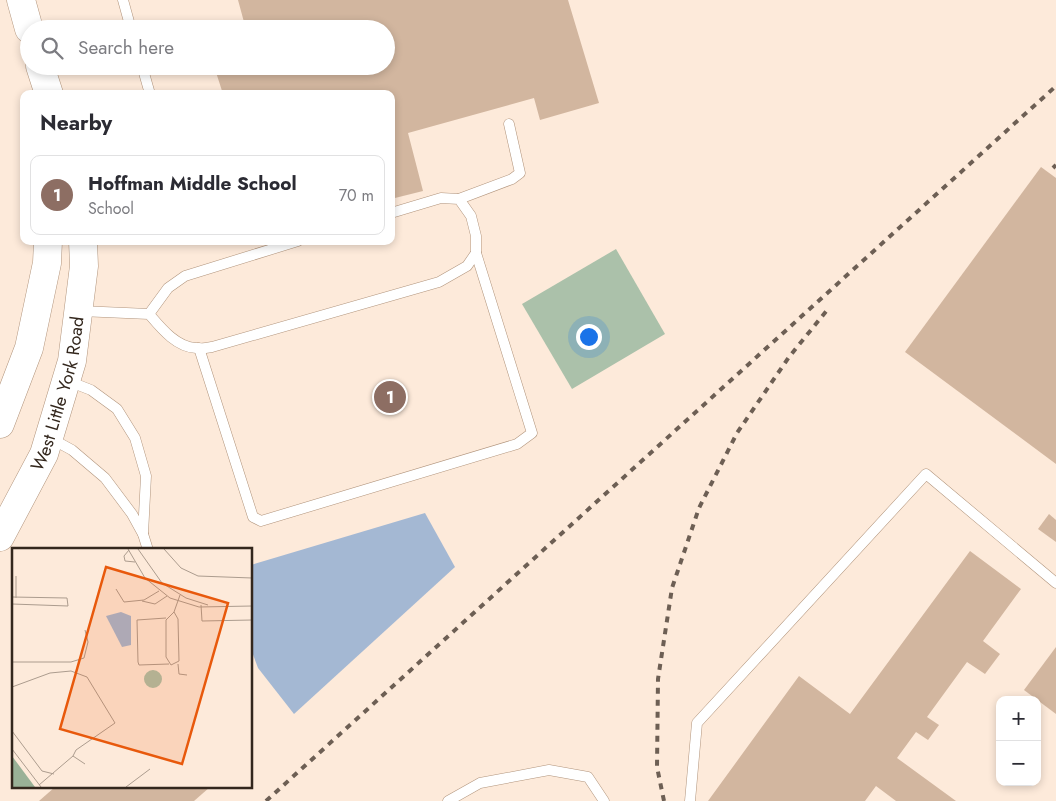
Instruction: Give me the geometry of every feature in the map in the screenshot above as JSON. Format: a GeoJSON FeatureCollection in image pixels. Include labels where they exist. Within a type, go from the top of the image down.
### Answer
{"type":"FeatureCollection","features":[{"type":"Feature","properties":{"kind":"street"},"geometry":{"type":"LineString","coordinates":[[21,0],[27,20]]}},
{"type":"Feature","properties":{"kind":"street"},"geometry":{"type":"LineString","coordinates":[[43,75],[47,90]]}},
{"type":"Feature","properties":{"kind":"street"},"geometry":{"type":"LineString","coordinates":[[0,424],[29,348],[47,263],[48,245]]}},
{"type":"Feature","properties":{"kind":"street","name":"West Little York Road"},"geometry":{"type":"LineString","coordinates":[[0,537],[44,454],[72,361],[84,266],[83,245]]}},
{"type":"Feature","properties":{"kind":"street"},"geometry":{"type":"LineString","coordinates":[[38,305],[79,311]]}},
{"type":"Feature","properties":{"kind":"lane"},"geometry":{"type":"LineString","coordinates":[[123,0],[129,20]]}},
{"type":"Feature","properties":{"kind":"lane"},"geometry":{"type":"LineString","coordinates":[[145,75],[149,90]]}},
{"type":"Feature","properties":{"kind":"lane"},"geometry":{"type":"LineString","coordinates":[[395,212],[441,198],[459,199],[512,179],[520,173],[509,124]]}},
{"type":"Feature","properties":{"kind":"lane"},"geometry":{"type":"LineString","coordinates":[[199,348],[252,517],[261,521],[517,444],[532,433],[476,253],[476,236],[470,216],[459,199]]}},
{"type":"Feature","properties":{"kind":"lane"},"geometry":{"type":"LineString","coordinates":[[149,314],[168,288],[185,276],[285,245]]}},
{"type":"Feature","properties":{"kind":"lane"},"geometry":{"type":"LineString","coordinates":[[79,311],[149,314],[162,329],[179,343],[196,348],[212,347],[439,282],[467,266],[476,253]]}},
{"type":"Feature","properties":{"kind":"lane"},"geometry":{"type":"LineString","coordinates":[[66,381],[91,390],[117,409],[135,438],[146,476],[143,534]]}},
{"type":"Feature","properties":{"kind":"lane"},"geometry":{"type":"LineString","coordinates":[[49,438],[72,450],[105,478],[132,514],[143,534],[147,548]]}},
{"type":"Feature","properties":{"kind":"lane"},"geometry":{"type":"LineString","coordinates":[[690,801],[697,723],[926,474],[1056,582]]}},
{"type":"Feature","properties":{"kind":"lane"},"geometry":{"type":"LineString","coordinates":[[448,801],[480,783],[549,770],[588,776],[604,801]]}},
{"type":"Feature","properties":{"kind":"green space"},"geometry":{"type":"Polygon","coordinates":[[[616,249],[665,334],[572,389],[522,304],[616,249]]]}},
{"type":"Feature","properties":{"kind":"water"},"geometry":{"type":"Polygon","coordinates":[[[425,513],[455,567],[294,714],[258,668],[252,652],[252,565],[425,513]]]}},
{"type":"Feature","properties":{"kind":"building"},"geometry":{"type":"Polygon","coordinates":[[[238,0],[568,0],[599,103],[540,120],[534,98],[408,133],[423,191],[395,198],[395,90],[222,90],[217,75],[395,75],[395,20],[243,20],[238,0]]]}},
{"type":"Feature","properties":{"kind":"building"},"geometry":{"type":"Polygon","coordinates":[[[1041,167],[1056,178],[1056,464],[905,352],[1041,167]]]}},
{"type":"Feature","properties":{"kind":"building"},"geometry":{"type":"Polygon","coordinates":[[[1049,514],[1056,520],[1056,542],[1038,529],[1049,514]]]}},
{"type":"Feature","properties":{"kind":"building"},"geometry":{"type":"Polygon","coordinates":[[[970,551],[1021,589],[983,641],[1000,654],[985,674],[967,662],[927,717],[939,725],[928,740],[916,732],[897,758],[956,801],[896,801],[876,786],[865,801],[708,801],[799,676],[850,714],[970,551]]]}},
{"type":"Feature","properties":{"kind":"building"},"geometry":{"type":"Polygon","coordinates":[[[1056,647],[1056,714],[1041,703],[1041,696],[1032,696],[1024,690],[1056,647]]]}},
{"type":"Feature","properties":{"kind":"building"},"geometry":{"type":"Polygon","coordinates":[[[54,788],[209,788],[194,801],[39,801],[54,788]]]}},
{"type":"Feature","properties":{"kind":"railway"},"geometry":{"type":"LineString","coordinates":[[266,801],[1056,86]]}},
{"type":"Feature","properties":{"kind":"railway"},"geometry":{"type":"LineString","coordinates":[[1053,168],[1056,165]]}},
{"type":"Feature","properties":{"kind":"railway"},"geometry":{"type":"LineString","coordinates":[[664,801],[657,767],[658,679],[672,588],[699,508],[737,433],[789,357],[828,309]]}},
{"type":"Feature","properties":{"kind":"place","name":"Hoffman Middle School"},"geometry":{"type":"Point","coordinates":[390,397]}}]}
